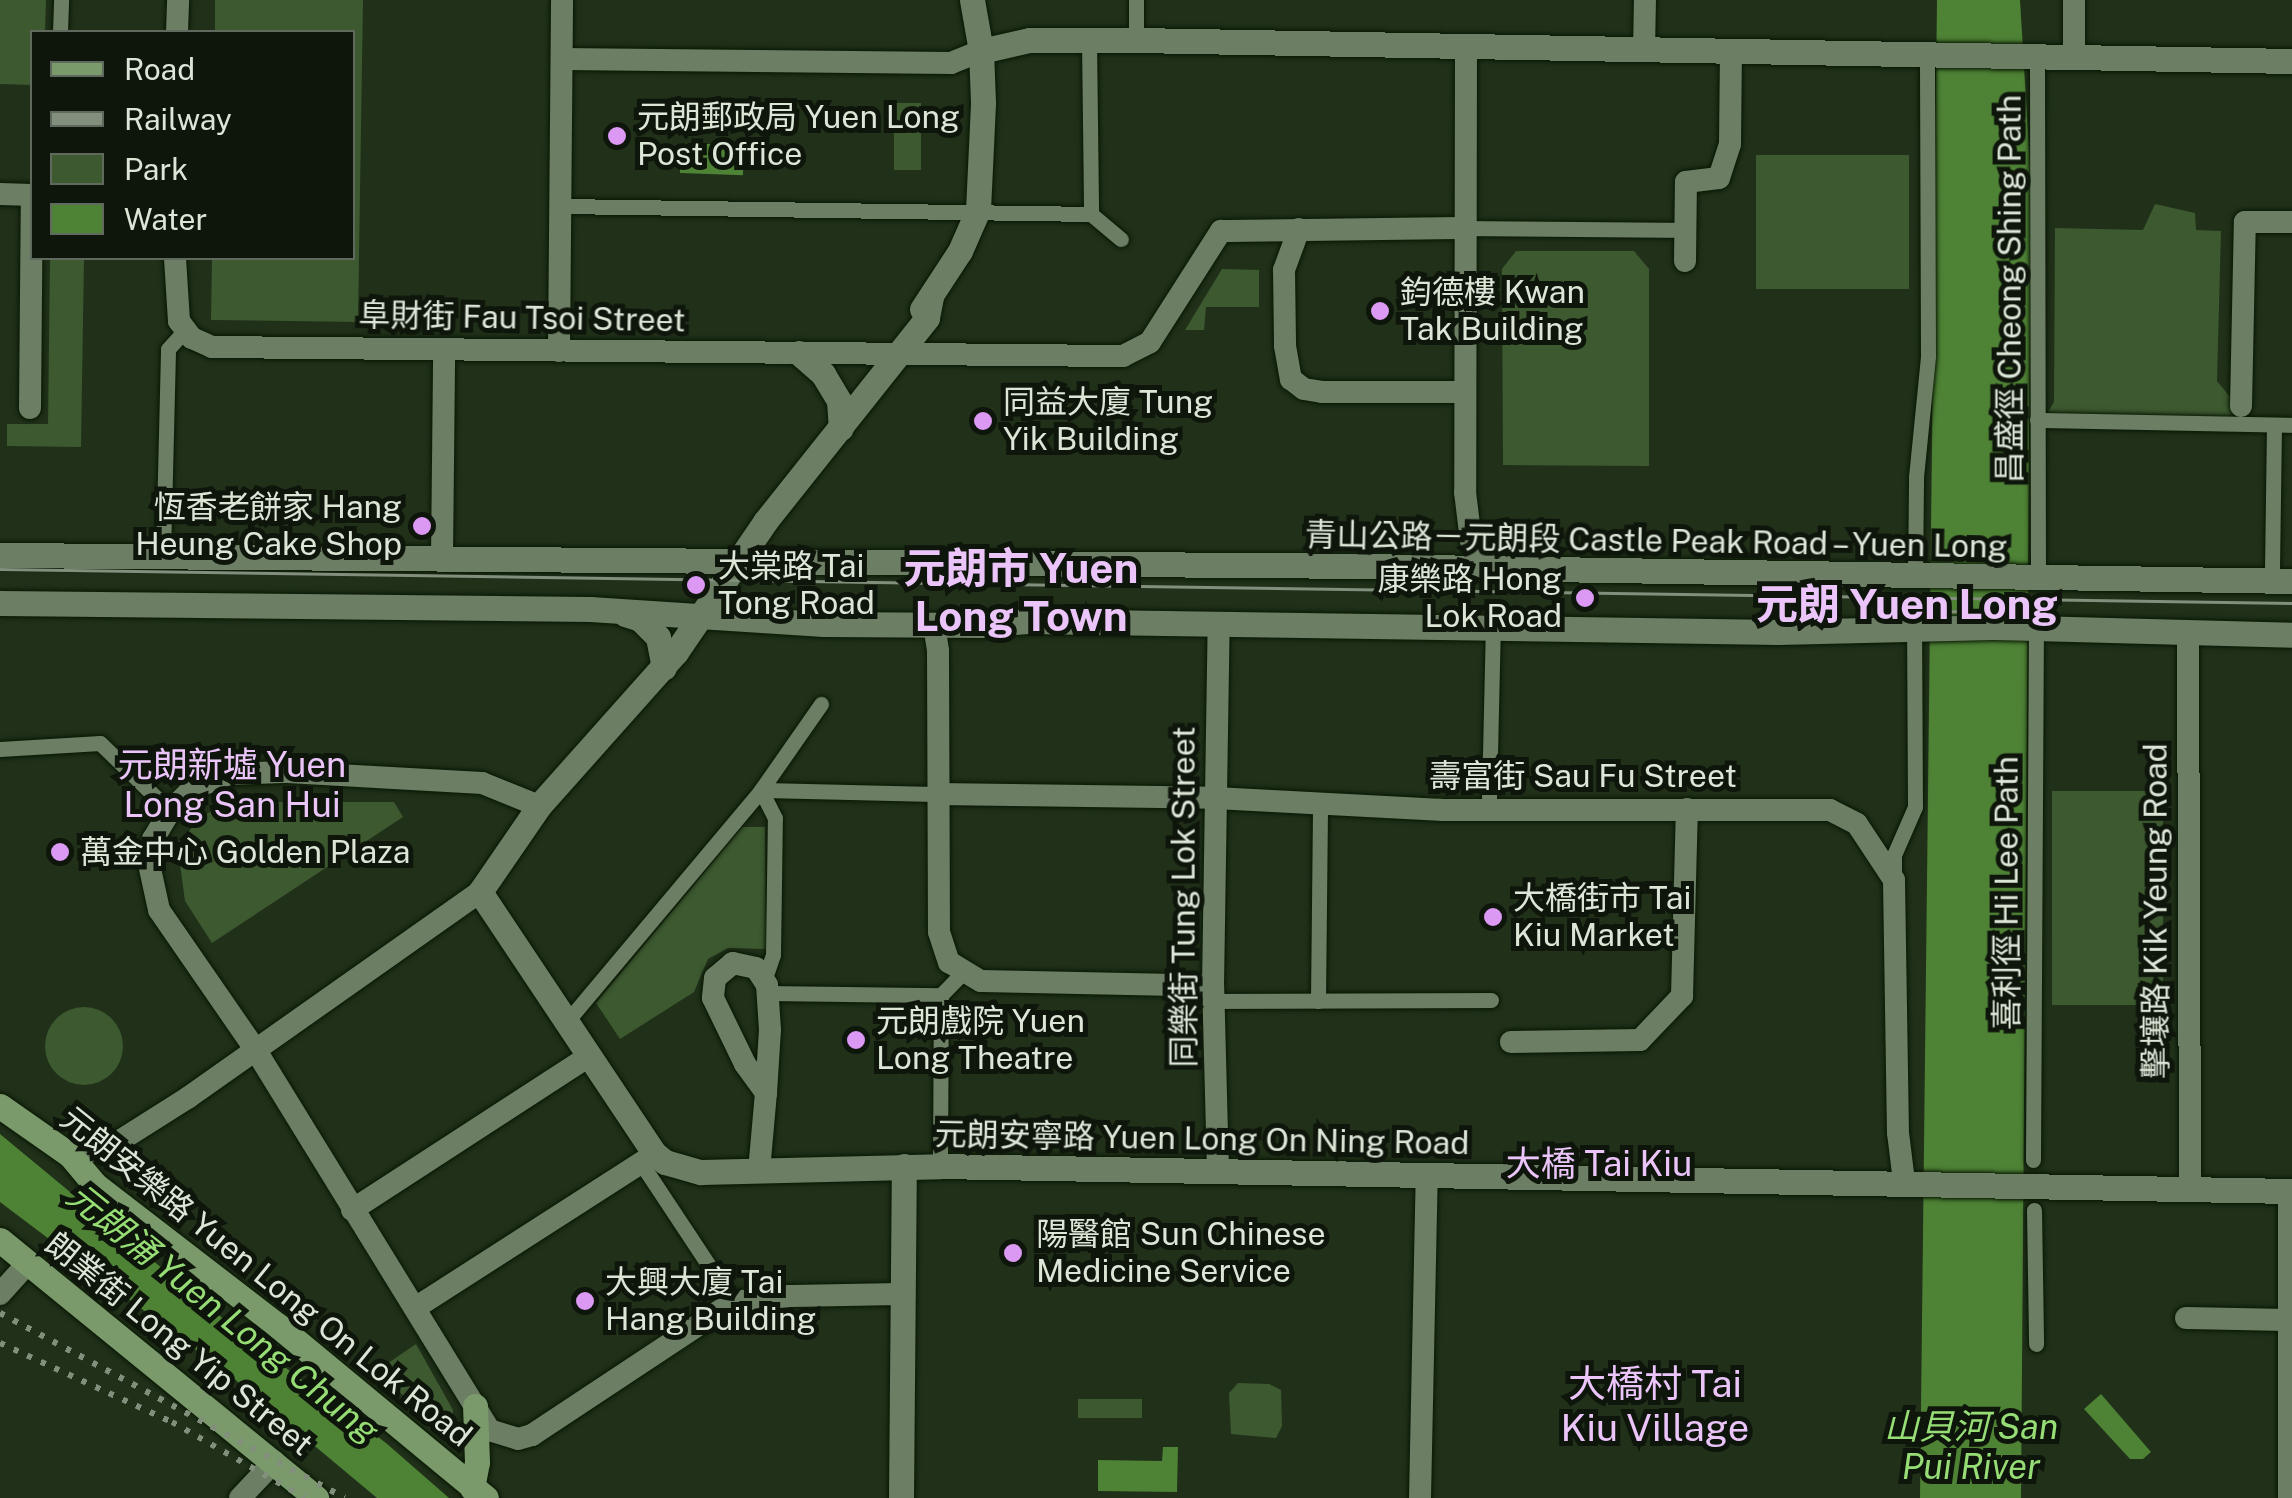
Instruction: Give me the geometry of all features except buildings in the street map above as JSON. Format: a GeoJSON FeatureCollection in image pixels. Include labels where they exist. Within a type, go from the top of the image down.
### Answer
{"type":"FeatureCollection","features":[{"type":"Feature","properties":{"kind":"main road","name":"元朗安樂路 Yuen Long On Lok Road"},"geometry":{"type":"LineString","coordinates":[[1,1105],[70,1155],[94,1184],[276,1325],[479,1493]]}},
{"type":"Feature","properties":{"kind":"main road","name":"朗業街 Long Yip Street"},"geometry":{"type":"LineString","coordinates":[[0,1240],[316,1498]]}},
{"type":"Feature","properties":{"kind":"main road"},"geometry":{"type":"LineString","coordinates":[[475,1406],[479,1493]]}},
{"type":"Feature","properties":{"kind":"street"},"geometry":{"type":"LineString","coordinates":[[60,30],[61,0]]}},
{"type":"Feature","properties":{"kind":"street"},"geometry":{"type":"LineString","coordinates":[[177,30],[178,0]]}},
{"type":"Feature","properties":{"kind":"street"},"geometry":{"type":"LineString","coordinates":[[559,351],[562,0]]}},
{"type":"Feature","properties":{"kind":"street"},"geometry":{"type":"LineString","coordinates":[[70,1155],[110,1147],[480,892],[539,806],[664,667],[738,561],[927,318],[931,297],[960,252],[978,210],[981,51],[972,0]]}},
{"type":"Feature","properties":{"kind":"street"},"geometry":{"type":"LineString","coordinates":[[1136,0],[1136,40]]}},
{"type":"Feature","properties":{"kind":"street"},"geometry":{"type":"LineString","coordinates":[[1644,50],[1646,0]]}},
{"type":"Feature","properties":{"kind":"street"},"geometry":{"type":"LineString","coordinates":[[2074,0],[2074,59]]}},
{"type":"Feature","properties":{"kind":"street"},"geometry":{"type":"LineString","coordinates":[[562,59],[951,62],[1029,40],[1136,40],[1934,58],[2292,61]]}},
{"type":"Feature","properties":{"kind":"street"},"geometry":{"type":"LineString","coordinates":[[1090,40],[1092,214]]}},
{"type":"Feature","properties":{"kind":"street"},"geometry":{"type":"LineString","coordinates":[[1466,46],[1467,516],[1471,541],[1479,556],[1494,568]]}},
{"type":"Feature","properties":{"kind":"street"},"geometry":{"type":"LineString","coordinates":[[1685,260],[1686,182],[1719,178],[1730,144],[1730,51]]}},
{"type":"Feature","properties":{"kind":"street"},"geometry":{"type":"LineString","coordinates":[[1919,578],[1916,477],[1929,327],[1934,58]]}},
{"type":"Feature","properties":{"kind":"street","name":"昌盛徑 Cheong Shing Path"},"geometry":{"type":"LineString","coordinates":[[2033,59],[2040,217],[2035,579]]}},
{"type":"Feature","properties":{"kind":"street"},"geometry":{"type":"LineString","coordinates":[[0,194],[30,195]]}},
{"type":"Feature","properties":{"kind":"street"},"geometry":{"type":"LineString","coordinates":[[560,206],[1092,214],[1122,239]]}},
{"type":"Feature","properties":{"kind":"street"},"geometry":{"type":"LineString","coordinates":[[2241,406],[2245,222],[2292,222]]}},
{"type":"Feature","properties":{"kind":"street"},"geometry":{"type":"LineString","coordinates":[[1464,392],[1322,392],[1304,389],[1292,380],[1285,346],[1284,270],[1299,230],[1686,230]]}},
{"type":"Feature","properties":{"kind":"street","name":"阜財街 Fau Tsoi Street"},"geometry":{"type":"LineString","coordinates":[[185,330],[201,344],[222,348],[799,354],[902,348],[1123,356],[1150,342],[1221,231],[1299,230]]}},
{"type":"Feature","properties":{"kind":"street"},"geometry":{"type":"LineString","coordinates":[[30,408],[31,260]]}},
{"type":"Feature","properties":{"kind":"street"},"geometry":{"type":"LineString","coordinates":[[163,556],[168,349],[185,330],[175,300],[175,260]]}},
{"type":"Feature","properties":{"kind":"street"},"geometry":{"type":"LineString","coordinates":[[442,557],[444,350]]}},
{"type":"Feature","properties":{"kind":"street"},"geometry":{"type":"LineString","coordinates":[[799,354],[823,374],[840,401],[842,428]]}},
{"type":"Feature","properties":{"kind":"street"},"geometry":{"type":"LineString","coordinates":[[2037,420],[2292,425]]}},
{"type":"Feature","properties":{"kind":"street"},"geometry":{"type":"LineString","coordinates":[[2274,425],[2282,575]]}},
{"type":"Feature","properties":{"kind":"street","name":"青山公路－元朗段 Castle Peak Road – Yuen Long"},"geometry":{"type":"LineString","coordinates":[[0,555],[1494,568],[1919,578],[2282,575]]}},
{"type":"Feature","properties":{"kind":"street"},"geometry":{"type":"LineString","coordinates":[[0,603],[616,611],[699,618],[934,625],[1027,621],[1494,625],[1742,632],[1914,626],[2292,635]]}},
{"type":"Feature","properties":{"kind":"street"},"geometry":{"type":"LineString","coordinates":[[616,611],[650,628],[658,638],[664,667]]}},
{"type":"Feature","properties":{"kind":"street","name":"同樂街 Tung Lok Street"},"geometry":{"type":"LineString","coordinates":[[1218,1171],[1213,994],[1219,624]]}},
{"type":"Feature","properties":{"kind":"street"},"geometry":{"type":"LineString","coordinates":[[934,625],[938,651],[939,932],[949,962],[962,973],[1001,983],[1318,1001],[1492,1000]]}},
{"type":"Feature","properties":{"kind":"street"},"geometry":{"type":"LineString","coordinates":[[1490,798],[1494,625]]}},
{"type":"Feature","properties":{"kind":"street"},"geometry":{"type":"LineString","coordinates":[[1907,1182],[1898,1133],[1894,855],[1915,807],[1914,626]]}},
{"type":"Feature","properties":{"kind":"street","name":"喜利徑 Hi Lee Path"},"geometry":{"type":"LineString","coordinates":[[2032,627],[2036,1344]]}},
{"type":"Feature","properties":{"kind":"street","name":"擊壤路 Kik Yeung Road"},"geometry":{"type":"LineString","coordinates":[[2188,634],[2190,1187]]}},
{"type":"Feature","properties":{"kind":"street"},"geometry":{"type":"LineString","coordinates":[[569,1019],[760,790],[822,704]]}},
{"type":"Feature","properties":{"kind":"street"},"geometry":{"type":"LineString","coordinates":[[0,748],[100,743],[170,811]]}},
{"type":"Feature","properties":{"kind":"street"},"geometry":{"type":"LineString","coordinates":[[539,806],[482,784],[283,772],[228,774],[192,788],[170,811],[153,839],[149,864],[158,910],[255,1049],[490,1430],[518,1439],[532,1435],[733,1302],[789,1296],[902,1294]]}},
{"type":"Feature","properties":{"kind":"street"},"geometry":{"type":"LineString","coordinates":[[760,790],[938,794]]}},
{"type":"Feature","properties":{"kind":"street"},"geometry":{"type":"LineString","coordinates":[[759,1171],[766,1092],[766,986],[773,955],[776,818],[760,790]]}},
{"type":"Feature","properties":{"kind":"street","name":"壽富街 Sau Fu Street"},"geometry":{"type":"LineString","coordinates":[[938,794],[1215,798],[1441,810],[1830,810],[1857,824],[1894,880]]}},
{"type":"Feature","properties":{"kind":"street"},"geometry":{"type":"LineString","coordinates":[[1318,1001],[1320,802]]}},
{"type":"Feature","properties":{"kind":"street"},"geometry":{"type":"LineString","coordinates":[[1512,1042],[1640,1040],[1682,996],[1687,809]]}},
{"type":"Feature","properties":{"kind":"street"},"geometry":{"type":"LineString","coordinates":[[480,892],[569,1019],[733,1302]]}},
{"type":"Feature","properties":{"kind":"street"},"geometry":{"type":"LineString","coordinates":[[766,1092],[745,1064],[712,992],[719,972],[733,964],[748,964],[766,986],[941,995]]}},
{"type":"Feature","properties":{"kind":"street"},"geometry":{"type":"LineString","coordinates":[[940,1166],[941,995],[962,973]]}},
{"type":"Feature","properties":{"kind":"street"},"geometry":{"type":"LineString","coordinates":[[352,1210],[589,1056]]}},
{"type":"Feature","properties":{"kind":"street"},"geometry":{"type":"LineString","coordinates":[[414,1308],[648,1159]]}},
{"type":"Feature","properties":{"kind":"street","name":"元朗安寧路 Yuen Long On Ning Road"},"geometry":{"type":"LineString","coordinates":[[648,1159],[678,1168],[759,1171],[940,1166],[2290,1191]]}},
{"type":"Feature","properties":{"kind":"street"},"geometry":{"type":"LineString","coordinates":[[901,1498],[904,1166]]}},
{"type":"Feature","properties":{"kind":"street"},"geometry":{"type":"LineString","coordinates":[[1420,1498],[1428,1174]]}},
{"type":"Feature","properties":{"kind":"street"},"geometry":{"type":"LineString","coordinates":[[2288,1498],[2290,1191]]}},
{"type":"Feature","properties":{"kind":"street"},"geometry":{"type":"LineString","coordinates":[[0,1294],[28,1264]]}},
{"type":"Feature","properties":{"kind":"street"},"geometry":{"type":"LineString","coordinates":[[2186,1318],[2288,1320]]}},
{"type":"Feature","properties":{"kind":"street"},"geometry":{"type":"LineString","coordinates":[[240,1498],[274,1462]]}},
{"type":"Feature","properties":{"kind":"green space"},"geometry":{"type":"Polygon","coordinates":[[[0,0],[46,0],[45,30],[30,30],[30,85],[0,84],[0,0]]]}},
{"type":"Feature","properties":{"kind":"green space"},"geometry":{"type":"Polygon","coordinates":[[[215,0],[363,0],[358,322],[211,320],[212,260],[355,260],[355,30],[215,30],[215,0]]]}},
{"type":"Feature","properties":{"kind":"green space"},"geometry":{"type":"Polygon","coordinates":[[[894,103],[921,103],[921,170],[894,170],[894,103]]]}},
{"type":"Feature","properties":{"kind":"green space"},"geometry":{"type":"Polygon","coordinates":[[[1756,155],[1909,155],[1909,289],[1756,289],[1756,155]]]}},
{"type":"Feature","properties":{"kind":"green space"},"geometry":{"type":"Polygon","coordinates":[[[2155,204],[2195,213],[2196,230],[2221,231],[2217,381],[2240,409],[2233,432],[2131,428],[2048,412],[2054,402],[2055,228],[2143,230],[2155,204]]]}},
{"type":"Feature","properties":{"kind":"green space"},"geometry":{"type":"Polygon","coordinates":[[[1516,251],[1634,251],[1649,269],[1649,466],[1503,465],[1502,269],[1516,251]]]}},
{"type":"Feature","properties":{"kind":"green space"},"geometry":{"type":"Polygon","coordinates":[[[50,260],[84,260],[81,447],[7,446],[7,424],[48,424],[50,260]]]}},
{"type":"Feature","properties":{"kind":"green space"},"geometry":{"type":"Polygon","coordinates":[[[1222,269],[1259,270],[1259,307],[1206,307],[1204,330],[1185,330],[1222,269]]]}},
{"type":"Feature","properties":{"kind":"green space"},"geometry":{"type":"Polygon","coordinates":[[[2052,791],[2163,791],[2163,1005],[2052,1005],[2052,791]]]}},
{"type":"Feature","properties":{"kind":"green space"},"geometry":{"type":"Polygon","coordinates":[[[239,802],[394,802],[403,817],[212,943],[185,901],[179,857],[185,836],[199,819],[217,807],[239,802]]]}},
{"type":"Feature","properties":{"kind":"green space"},"geometry":{"type":"Polygon","coordinates":[[[742,827],[765,827],[766,949],[728,948],[708,959],[694,992],[620,1039],[596,1003],[742,827]]]}},
{"type":"Feature","properties":{"kind":"green space"},"geometry":{"type":"Polygon","coordinates":[[[84,1007],[112,1018],[123,1046],[112,1074],[84,1085],[56,1074],[45,1046],[56,1018],[84,1007]]]}},
{"type":"Feature","properties":{"kind":"green space"},"geometry":{"type":"Polygon","coordinates":[[[416,1344],[453,1410],[452,1445],[378,1370],[416,1344]]]}},
{"type":"Feature","properties":{"kind":"green space"},"geometry":{"type":"Polygon","coordinates":[[[1238,1383],[1269,1384],[1281,1390],[1282,1426],[1276,1438],[1231,1434],[1229,1393],[1238,1383]]]}},
{"type":"Feature","properties":{"kind":"green space"},"geometry":{"type":"Polygon","coordinates":[[[1078,1399],[1142,1399],[1142,1418],[1078,1418],[1078,1399]]]}},
{"type":"Feature","properties":{"kind":"water","name":"山貝河 San Pui River"},"geometry":{"type":"Polygon","coordinates":[[[1937,0],[2020,0],[2031,183],[2021,1498],[1920,1498],[1937,0]]]}},
{"type":"Feature","properties":{"kind":"water"},"geometry":{"type":"Polygon","coordinates":[[[681,143],[744,145],[743,175],[680,173],[681,143]]]}},
{"type":"Feature","properties":{"kind":"water","name":"元朗涌 Yuen Long Chung"},"geometry":{"type":"Polygon","coordinates":[[[0,1134],[250,1341],[386,1443],[449,1498],[377,1498],[232,1377],[0,1202],[0,1134]]]}},
{"type":"Feature","properties":{"kind":"water"},"geometry":{"type":"Polygon","coordinates":[[[2101,1394],[2151,1452],[2143,1459],[2130,1459],[2084,1409],[2101,1394]]]}},
{"type":"Feature","properties":{"kind":"water"},"geometry":{"type":"Polygon","coordinates":[[[1163,1447],[1178,1447],[1177,1492],[1098,1491],[1098,1460],[1162,1461],[1163,1447]]]}},
{"type":"Feature","properties":{"kind":"tram line"},"geometry":{"type":"LineString","coordinates":[[0,569],[2292,603]]}},
{"type":"Feature","properties":{"kind":"tram line"},"geometry":{"type":"LineString","coordinates":[[1880,610],[1995,612]]}},
{"type":"Feature","properties":{"kind":"railway"},"geometry":{"type":"LineString","coordinates":[[0,1313],[345,1498]]}},
{"type":"Feature","properties":{"kind":"railway"},"geometry":{"type":"LineString","coordinates":[[0,1343],[172,1422],[305,1498]]}},
{"type":"Feature","properties":{"kind":"place","name":"元朗郵政局 Yuen Long Post Office"},"geometry":{"type":"Point","coordinates":[617,136]}},
{"type":"Feature","properties":{"kind":"place","name":"鈞德樓 Kwan Tak Building"},"geometry":{"type":"Point","coordinates":[1380,311]}},
{"type":"Feature","properties":{"kind":"place","name":"同益大廈 Tung Yik Building"},"geometry":{"type":"Point","coordinates":[983,421]}},
{"type":"Feature","properties":{"kind":"place","name":"恆香老餅家 Hang Heung Cake Shop"},"geometry":{"type":"Point","coordinates":[422,526]}},
{"type":"Feature","properties":{"kind":"place","name":"大棠路 Tai Tong Road"},"geometry":{"type":"Point","coordinates":[696,585]}},
{"type":"Feature","properties":{"kind":"place","name":"康樂路 Hong Lok Road"},"geometry":{"type":"Point","coordinates":[1585,598]}},
{"type":"Feature","properties":{"kind":"place","name":"萬金中心 Golden Plaza"},"geometry":{"type":"Point","coordinates":[60,852]}},
{"type":"Feature","properties":{"kind":"place","name":"大橋街市 Tai Kiu Market"},"geometry":{"type":"Point","coordinates":[1493,917]}},
{"type":"Feature","properties":{"kind":"place","name":"元朗戲院 Yuen Long Theatre"},"geometry":{"type":"Point","coordinates":[856,1040]}},
{"type":"Feature","properties":{"kind":"place","name":"陽醫館 Sun Chinese Medicine Service"},"geometry":{"type":"Point","coordinates":[1013,1253]}},
{"type":"Feature","properties":{"kind":"place","name":"大興大廈 Tai Hang Building"},"geometry":{"type":"Point","coordinates":[585,1301]}},
{"type":"Feature","properties":{"kind":"district","name":"元朗市 Yuen Long Town"},"geometry":{"type":"Point","coordinates":[1021,592]}},
{"type":"Feature","properties":{"kind":"district","name":"元朗 Yuen Long"},"geometry":{"type":"Point","coordinates":[1907,604]}},
{"type":"Feature","properties":{"kind":"district","name":"元朗新墟 Yuen Long San Hui"},"geometry":{"type":"Point","coordinates":[232,785]}},
{"type":"Feature","properties":{"kind":"district","name":"大橋 Tai Kiu"},"geometry":{"type":"Point","coordinates":[1599,1164]}},
{"type":"Feature","properties":{"kind":"district","name":"大橋村 Tai Kiu Village"},"geometry":{"type":"Point","coordinates":[1655,1406]}}]}
